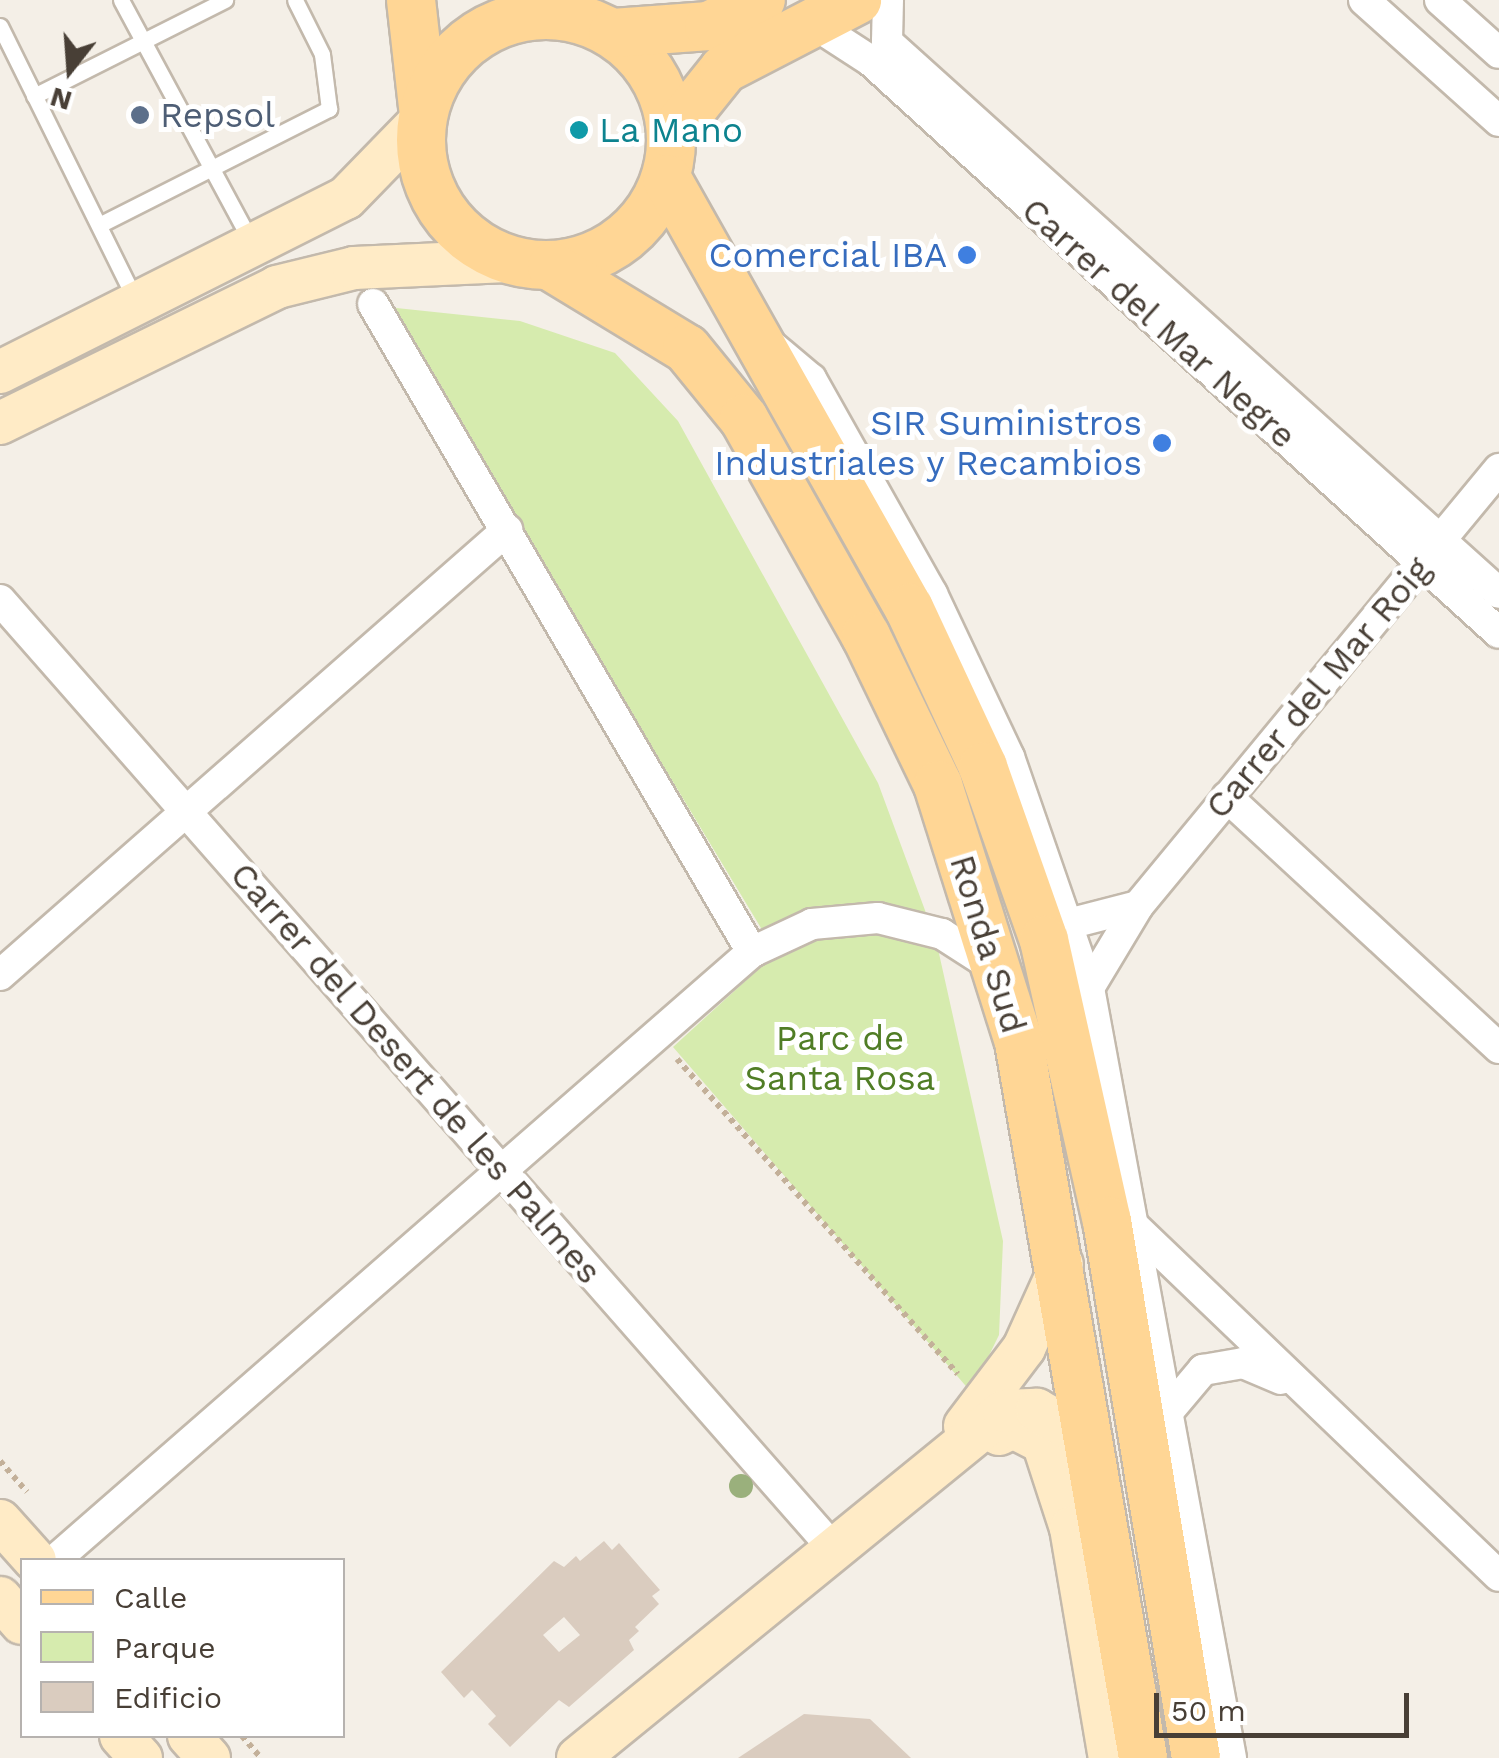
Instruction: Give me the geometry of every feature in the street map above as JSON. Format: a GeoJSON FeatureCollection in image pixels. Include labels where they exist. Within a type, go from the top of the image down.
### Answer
{"type":"FeatureCollection","features":[{"type":"Feature","properties":{"kind":"main road"},"geometry":{"type":"LineString","coordinates":[[411,0],[425,181],[457,231],[530,264],[601,254],[642,224],[669,156],[724,69],[857,0]]}},
{"type":"Feature","properties":{"kind":"main road"},"geometry":{"type":"LineString","coordinates":[[421,114],[450,57],[496,24],[544,7],[613,33],[708,26],[761,0]]}},
{"type":"Feature","properties":{"kind":"main road"},"geometry":{"type":"LineString","coordinates":[[613,33],[655,76],[669,156]]}},
{"type":"Feature","properties":{"kind":"main road","name":"Ronda Sud"},"geometry":{"type":"LineString","coordinates":[[669,156],[743,322],[909,608],[984,768],[1078,1005],[1107,1220],[1196,1758]]}},
{"type":"Feature","properties":{"kind":"main road","name":"Ronda Sud"},"geometry":{"type":"LineString","coordinates":[[530,264],[687,350],[744,419],[866,636],[938,785],[1019,1042],[1062,1264],[1142,1758]]}},
{"type":"Feature","properties":{"kind":"street","name":"Carrer del Mar Negre"},"geometry":{"type":"LineString","coordinates":[[888,0],[887,42],[1431,551],[1499,633]]}},
{"type":"Feature","properties":{"kind":"street"},"geometry":{"type":"LineString","coordinates":[[1364,0],[1499,121]]}},
{"type":"Feature","properties":{"kind":"street"},"geometry":{"type":"LineString","coordinates":[[1440,0],[1499,53]]}},
{"type":"Feature","properties":{"kind":"street","name":"Carrer del Mar Negre"},"geometry":{"type":"LineString","coordinates":[[812,22],[871,61],[1431,551],[1499,592]]}},
{"type":"Feature","properties":{"kind":"street"},"geometry":{"type":"LineString","coordinates":[[0,372],[346,198],[421,114]]}},
{"type":"Feature","properties":{"kind":"street"},"geometry":{"type":"LineString","coordinates":[[0,423],[277,288],[354,268],[530,264]]}},
{"type":"Feature","properties":{"kind":"street"},"geometry":{"type":"LineString","coordinates":[[373,304],[752,952]]}},
{"type":"Feature","properties":{"kind":"street","name":"Ronda Sud"},"geometry":{"type":"LineString","coordinates":[[743,322],[811,380],[932,594],[1009,758],[1068,924],[1078,1005],[1137,1229],[1231,1758]]}},
{"type":"Feature","properties":{"kind":"street","name":"Carrer del Mar Roig"},"geometry":{"type":"LineString","coordinates":[[1078,1005],[1138,906],[1499,469]]}},
{"type":"Feature","properties":{"kind":"street"},"geometry":{"type":"LineString","coordinates":[[0,974],[507,530]]}},
{"type":"Feature","properties":{"kind":"street","name":"Carrer del Desert de les Palmes"},"geometry":{"type":"LineString","coordinates":[[0,600],[832,1547]]}},
{"type":"Feature","properties":{"kind":"street"},"geometry":{"type":"LineString","coordinates":[[1227,798],[1499,1048]]}},
{"type":"Feature","properties":{"kind":"street"},"geometry":{"type":"LineString","coordinates":[[1068,924],[1138,906]]}},
{"type":"Feature","properties":{"kind":"street"},"geometry":{"type":"LineString","coordinates":[[57,1558],[752,952],[812,924],[878,918],[942,934],[998,970]]}},
{"type":"Feature","properties":{"kind":"street"},"geometry":{"type":"LineString","coordinates":[[1137,1229],[1499,1576]]}},
{"type":"Feature","properties":{"kind":"street"},"geometry":{"type":"LineString","coordinates":[[922,1472],[984,1404],[1024,1348],[1062,1264]]}},
{"type":"Feature","properties":{"kind":"street"},"geometry":{"type":"LineString","coordinates":[[1170,1408],[1202,1370],[1242,1363],[1297,1386]]}},
{"type":"Feature","properties":{"kind":"street"},"geometry":{"type":"LineString","coordinates":[[578,1758],[922,1472],[1004,1411],[1038,1410],[1088,1440]]}},
{"type":"Feature","properties":{"kind":"street"},"geometry":{"type":"LineString","coordinates":[[922,1472],[1013,1427],[1043,1442],[1072,1528],[1110,1758]]}},
{"type":"Feature","properties":{"kind":"street"},"geometry":{"type":"LineString","coordinates":[[0,1521],[33,1558]]}},
{"type":"Feature","properties":{"kind":"street"},"geometry":{"type":"LineString","coordinates":[[0,1598],[20,1621]]}},
{"type":"Feature","properties":{"kind":"street"},"geometry":{"type":"LineString","coordinates":[[124,1738],[141,1758]]}},
{"type":"Feature","properties":{"kind":"street"},"geometry":{"type":"LineString","coordinates":[[191,1738],[209,1758]]}},
{"type":"Feature","properties":{"kind":"lane"},"geometry":{"type":"LineString","coordinates":[[121,0],[254,247]]}},
{"type":"Feature","properties":{"kind":"lane"},"geometry":{"type":"LineString","coordinates":[[34,96],[226,0]]}},
{"type":"Feature","properties":{"kind":"lane"},"geometry":{"type":"LineString","coordinates":[[99,225],[329,109],[322,54],[294,0]]}},
{"type":"Feature","properties":{"kind":"lane"},"geometry":{"type":"LineString","coordinates":[[0,26],[138,304]]}},
{"type":"Feature","properties":{"kind":"path"},"geometry":{"type":"LineString","coordinates":[[656,1035],[984,1404]]}},
{"type":"Feature","properties":{"kind":"path"},"geometry":{"type":"LineString","coordinates":[[244,1738],[261,1758]]}},
{"type":"Feature","properties":{"kind":"green space","name":"Parc de Santa Rosa"},"geometry":{"type":"Polygon","coordinates":[[[387,307],[520,321],[615,353],[678,421],[878,783],[936,940],[1003,1241],[999,1335],[971,1392],[673,1047],[776,953],[387,307]]]}},
{"type":"Feature","properties":{"kind":"building"},"geometry":{"type":"Polygon","coordinates":[[[604,1541],[612,1550],[619,1543],[660,1590],[652,1596],[659,1604],[635,1627],[639,1631],[629,1640],[634,1650],[569,1707],[559,1700],[510,1747],[488,1724],[496,1716],[472,1690],[464,1698],[441,1672],[554,1561],[564,1567],[576,1556],[580,1561],[604,1541]],[[564,1617],[543,1635],[559,1652],[580,1635],[564,1617]]]}},
{"type":"Feature","properties":{"kind":"building"},"geometry":{"type":"Polygon","coordinates":[[[804,1714],[870,1719],[911,1758],[738,1758],[804,1714]]]}},
{"type":"Feature","properties":{"kind":"place","name":"Repsol"},"geometry":{"type":"Point","coordinates":[140,115]}},
{"type":"Feature","properties":{"kind":"place","name":"La Mano"},"geometry":{"type":"Point","coordinates":[579,130]}},
{"type":"Feature","properties":{"kind":"place","name":"Comercial IBA"},"geometry":{"type":"Point","coordinates":[967,255]}},
{"type":"Feature","properties":{"kind":"place","name":"SIR Suministros Industriales y Recambios"},"geometry":{"type":"Point","coordinates":[1162,443]}}]}
